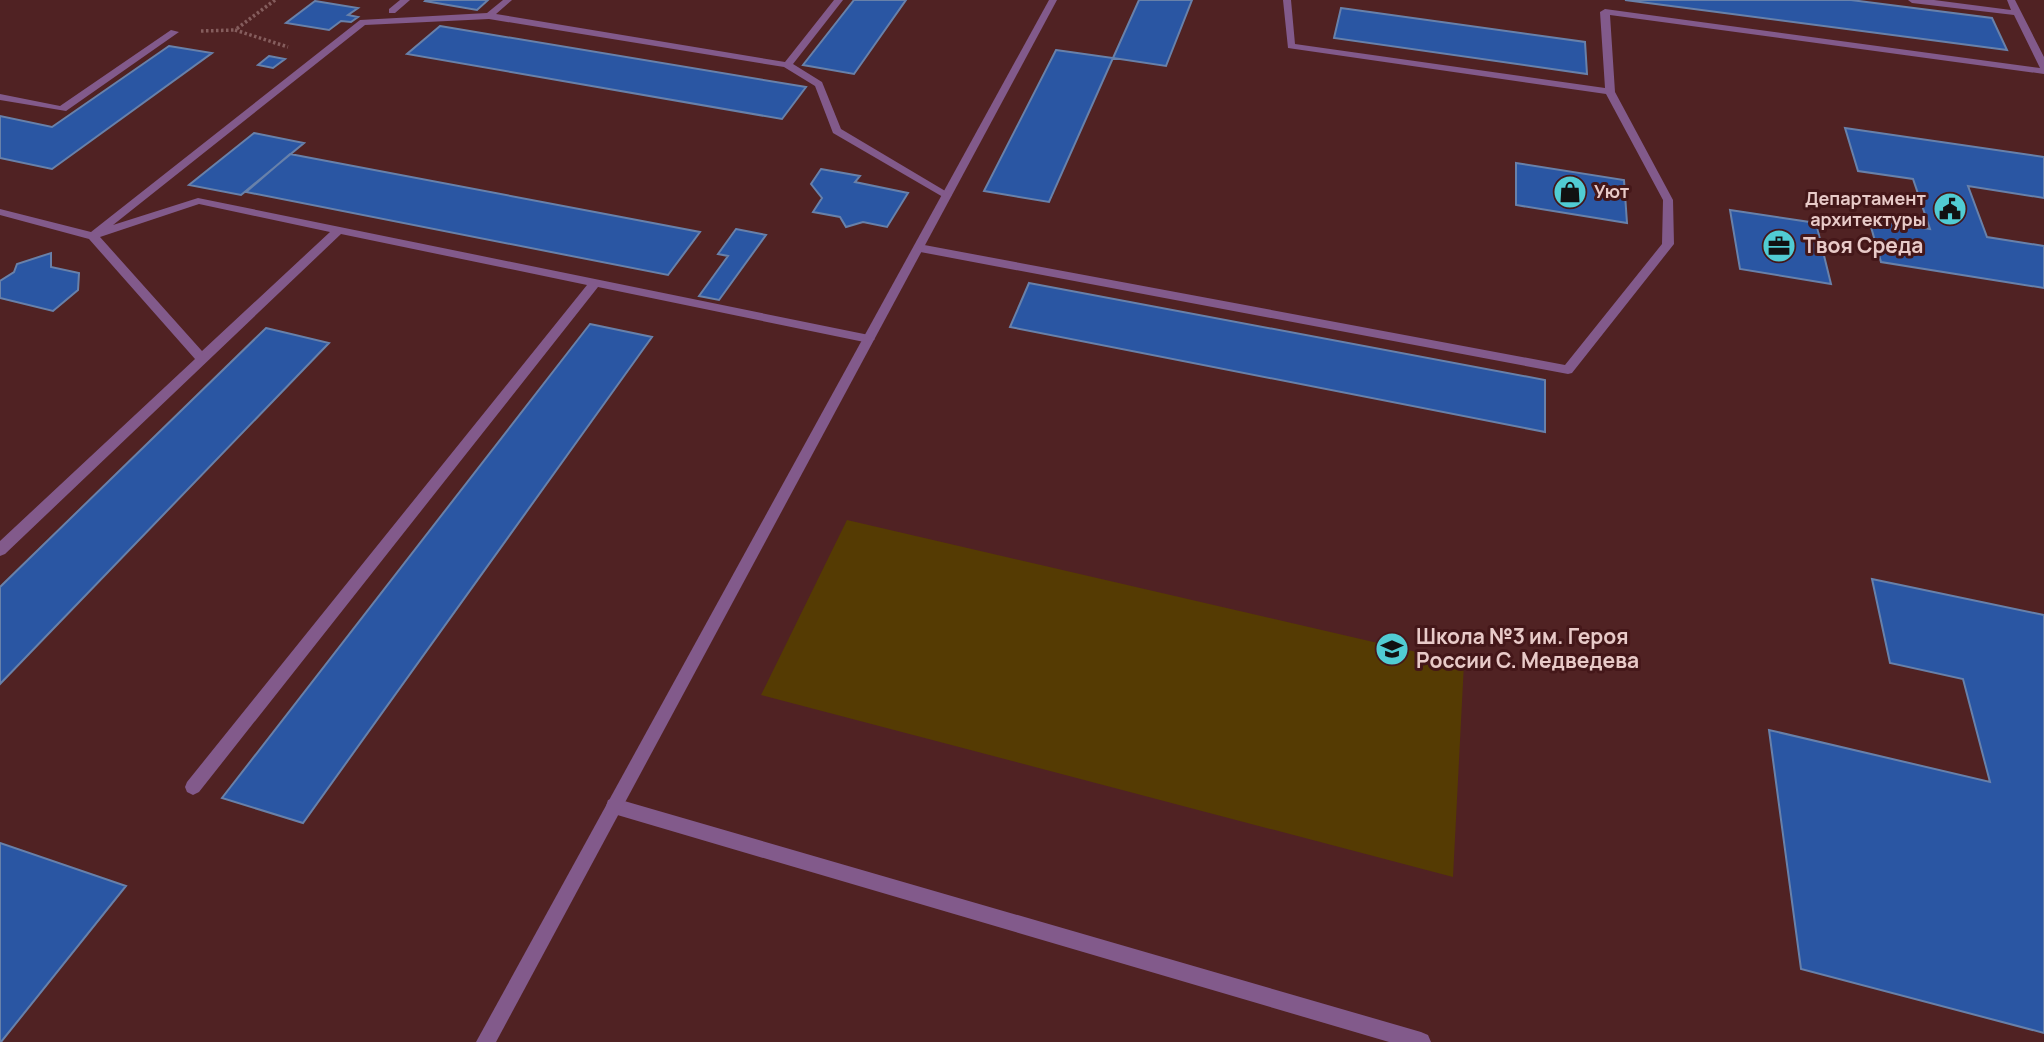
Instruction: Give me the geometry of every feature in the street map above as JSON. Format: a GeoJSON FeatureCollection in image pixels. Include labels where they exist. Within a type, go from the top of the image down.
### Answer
{"type":"FeatureCollection","features":[{"type":"Feature","properties":{"kind":"street"},"geometry":{"type":"LineString","coordinates":[[392,12],[406,0]]}},
{"type":"Feature","properties":{"kind":"street"},"geometry":{"type":"LineString","coordinates":[[489,16],[508,0]]}},
{"type":"Feature","properties":{"kind":"street"},"geometry":{"type":"LineString","coordinates":[[787,65],[839,0]]}},
{"type":"Feature","properties":{"kind":"street"},"geometry":{"type":"LineString","coordinates":[[486,1042],[1053,0]]}},
{"type":"Feature","properties":{"kind":"street"},"geometry":{"type":"LineString","coordinates":[[1287,0],[1291,46],[1610,92]]}},
{"type":"Feature","properties":{"kind":"street"},"geometry":{"type":"LineString","coordinates":[[1912,0],[2017,13]]}},
{"type":"Feature","properties":{"kind":"street"},"geometry":{"type":"LineString","coordinates":[[2011,0],[2044,69]]}},
{"type":"Feature","properties":{"kind":"street"},"geometry":{"type":"LineString","coordinates":[[919,247],[1568,370],[1668,244],[1668,200],[1610,92],[1605,12],[2044,69]]}},
{"type":"Feature","properties":{"kind":"street"},"geometry":{"type":"LineString","coordinates":[[93,236],[363,22],[489,16],[787,65],[819,84],[837,131],[947,195]]}},
{"type":"Feature","properties":{"kind":"street"},"geometry":{"type":"LineString","coordinates":[[0,96],[62,109],[174,32]]}},
{"type":"Feature","properties":{"kind":"street"},"geometry":{"type":"LineString","coordinates":[[0,212],[93,236],[198,201],[869,339]]}},
{"type":"Feature","properties":{"kind":"street"},"geometry":{"type":"LineString","coordinates":[[0,550],[338,230]]}},
{"type":"Feature","properties":{"kind":"street"},"geometry":{"type":"LineString","coordinates":[[93,236],[202,359]]}},
{"type":"Feature","properties":{"kind":"street"},"geometry":{"type":"LineString","coordinates":[[192,788],[595,283]]}},
{"type":"Feature","properties":{"kind":"street"},"geometry":{"type":"LineString","coordinates":[[614,806],[1421,1042]]}},
{"type":"Feature","properties":{"kind":"path"},"geometry":{"type":"LineString","coordinates":[[235,30],[275,0]]}},
{"type":"Feature","properties":{"kind":"path"},"geometry":{"type":"LineString","coordinates":[[174,32],[235,30],[318,57]]}},
{"type":"Feature","properties":{"kind":"shaded area"},"geometry":{"type":"Polygon","coordinates":[[[847,520],[1464,663],[1453,877],[761,695],[847,520]]]}},
{"type":"Feature","properties":{"kind":"building"},"geometry":{"type":"Polygon","coordinates":[[[426,0],[488,0],[477,10],[425,1],[426,0]]]}},
{"type":"Feature","properties":{"kind":"building"},"geometry":{"type":"Polygon","coordinates":[[[854,0],[906,0],[854,74],[803,65],[854,0]]]}},
{"type":"Feature","properties":{"kind":"building"},"geometry":{"type":"Polygon","coordinates":[[[1139,0],[1192,0],[1166,66],[1113,58],[1139,0]]]}},
{"type":"Feature","properties":{"kind":"building"},"geometry":{"type":"Polygon","coordinates":[[[1625,0],[1851,0],[1992,18],[2007,50],[1625,0]]]}},
{"type":"Feature","properties":{"kind":"building"},"geometry":{"type":"Polygon","coordinates":[[[315,1],[358,8],[348,15],[358,17],[351,22],[341,21],[329,30],[286,23],[315,1]]]}},
{"type":"Feature","properties":{"kind":"building"},"geometry":{"type":"Polygon","coordinates":[[[1341,8],[1585,42],[1587,74],[1334,38],[1341,8]]]}},
{"type":"Feature","properties":{"kind":"building"},"geometry":{"type":"Polygon","coordinates":[[[440,26],[806,87],[782,119],[407,54],[440,26]]]}},
{"type":"Feature","properties":{"kind":"building"},"geometry":{"type":"Polygon","coordinates":[[[169,46],[212,53],[52,169],[0,158],[0,116],[52,127],[169,46]]]}},
{"type":"Feature","properties":{"kind":"building"},"geometry":{"type":"Polygon","coordinates":[[[169,46],[212,53],[52,169],[0,158],[0,116],[52,127],[169,46]]]}},
{"type":"Feature","properties":{"kind":"building"},"geometry":{"type":"Polygon","coordinates":[[[1056,50],[1113,58],[1049,202],[984,191],[1056,50]]]}},
{"type":"Feature","properties":{"kind":"building"},"geometry":{"type":"Polygon","coordinates":[[[269,56],[285,59],[273,68],[258,65],[269,56]]]}},
{"type":"Feature","properties":{"kind":"building","name":"Департамент архитектуры"},"geometry":{"type":"Polygon","coordinates":[[[1845,128],[2044,157],[2044,198],[1968,186],[1987,237],[2044,246],[2044,288],[1881,262],[1869,220],[1930,229],[1913,179],[1858,171],[1845,128]]]}},
{"type":"Feature","properties":{"kind":"building"},"geometry":{"type":"Polygon","coordinates":[[[254,133],[304,143],[241,195],[189,185],[254,133]]]}},
{"type":"Feature","properties":{"kind":"building"},"geometry":{"type":"Polygon","coordinates":[[[290,154],[700,232],[668,275],[246,192],[290,154]]]}},
{"type":"Feature","properties":{"kind":"building","name":"Уют"},"geometry":{"type":"Polygon","coordinates":[[[1516,163],[1624,180],[1627,223],[1516,205],[1516,163]]]}},
{"type":"Feature","properties":{"kind":"building"},"geometry":{"type":"Polygon","coordinates":[[[821,169],[860,176],[855,182],[908,193],[887,227],[863,222],[846,227],[840,217],[813,212],[822,198],[811,184],[821,169]]]}},
{"type":"Feature","properties":{"kind":"building","name":"Твоя Среда"},"geometry":{"type":"Polygon","coordinates":[[[1730,210],[1816,223],[1831,284],[1740,269],[1730,210]]]}},
{"type":"Feature","properties":{"kind":"building"},"geometry":{"type":"Polygon","coordinates":[[[736,229],[766,235],[719,300],[699,296],[728,256],[718,254],[736,229]]]}},
{"type":"Feature","properties":{"kind":"building"},"geometry":{"type":"Polygon","coordinates":[[[51,253],[51,267],[79,273],[78,290],[53,311],[0,298],[0,281],[14,272],[17,264],[51,253]]]}},
{"type":"Feature","properties":{"kind":"building"},"geometry":{"type":"Polygon","coordinates":[[[1029,283],[1545,380],[1545,432],[1010,327],[1029,283]]]}},
{"type":"Feature","properties":{"kind":"building"},"geometry":{"type":"Polygon","coordinates":[[[590,324],[652,337],[303,823],[222,798],[590,324]]]}},
{"type":"Feature","properties":{"kind":"building"},"geometry":{"type":"Polygon","coordinates":[[[266,328],[329,343],[0,684],[0,587],[266,328]]]}},
{"type":"Feature","properties":{"kind":"building"},"geometry":{"type":"Polygon","coordinates":[[[1872,579],[2044,615],[2044,1033],[1801,969],[1769,730],[1990,782],[1963,679],[1890,663],[1872,579]]]}},
{"type":"Feature","properties":{"kind":"building"},"geometry":{"type":"Polygon","coordinates":[[[0,843],[126,886],[1,1042],[0,1042],[0,843]]]}},
{"type":"Feature","properties":{"kind":"place","name":"Уют"},"geometry":{"type":"Point","coordinates":[1570,192]}},
{"type":"Feature","properties":{"kind":"place","name":"Департамент архитектуры"},"geometry":{"type":"Point","coordinates":[1950,209]}},
{"type":"Feature","properties":{"kind":"place","name":"Твоя Среда"},"geometry":{"type":"Point","coordinates":[1779,246]}},
{"type":"Feature","properties":{"kind":"place","name":"Школа №3 им. Героя России С. Медведева"},"geometry":{"type":"Point","coordinates":[1392,649]}}]}
